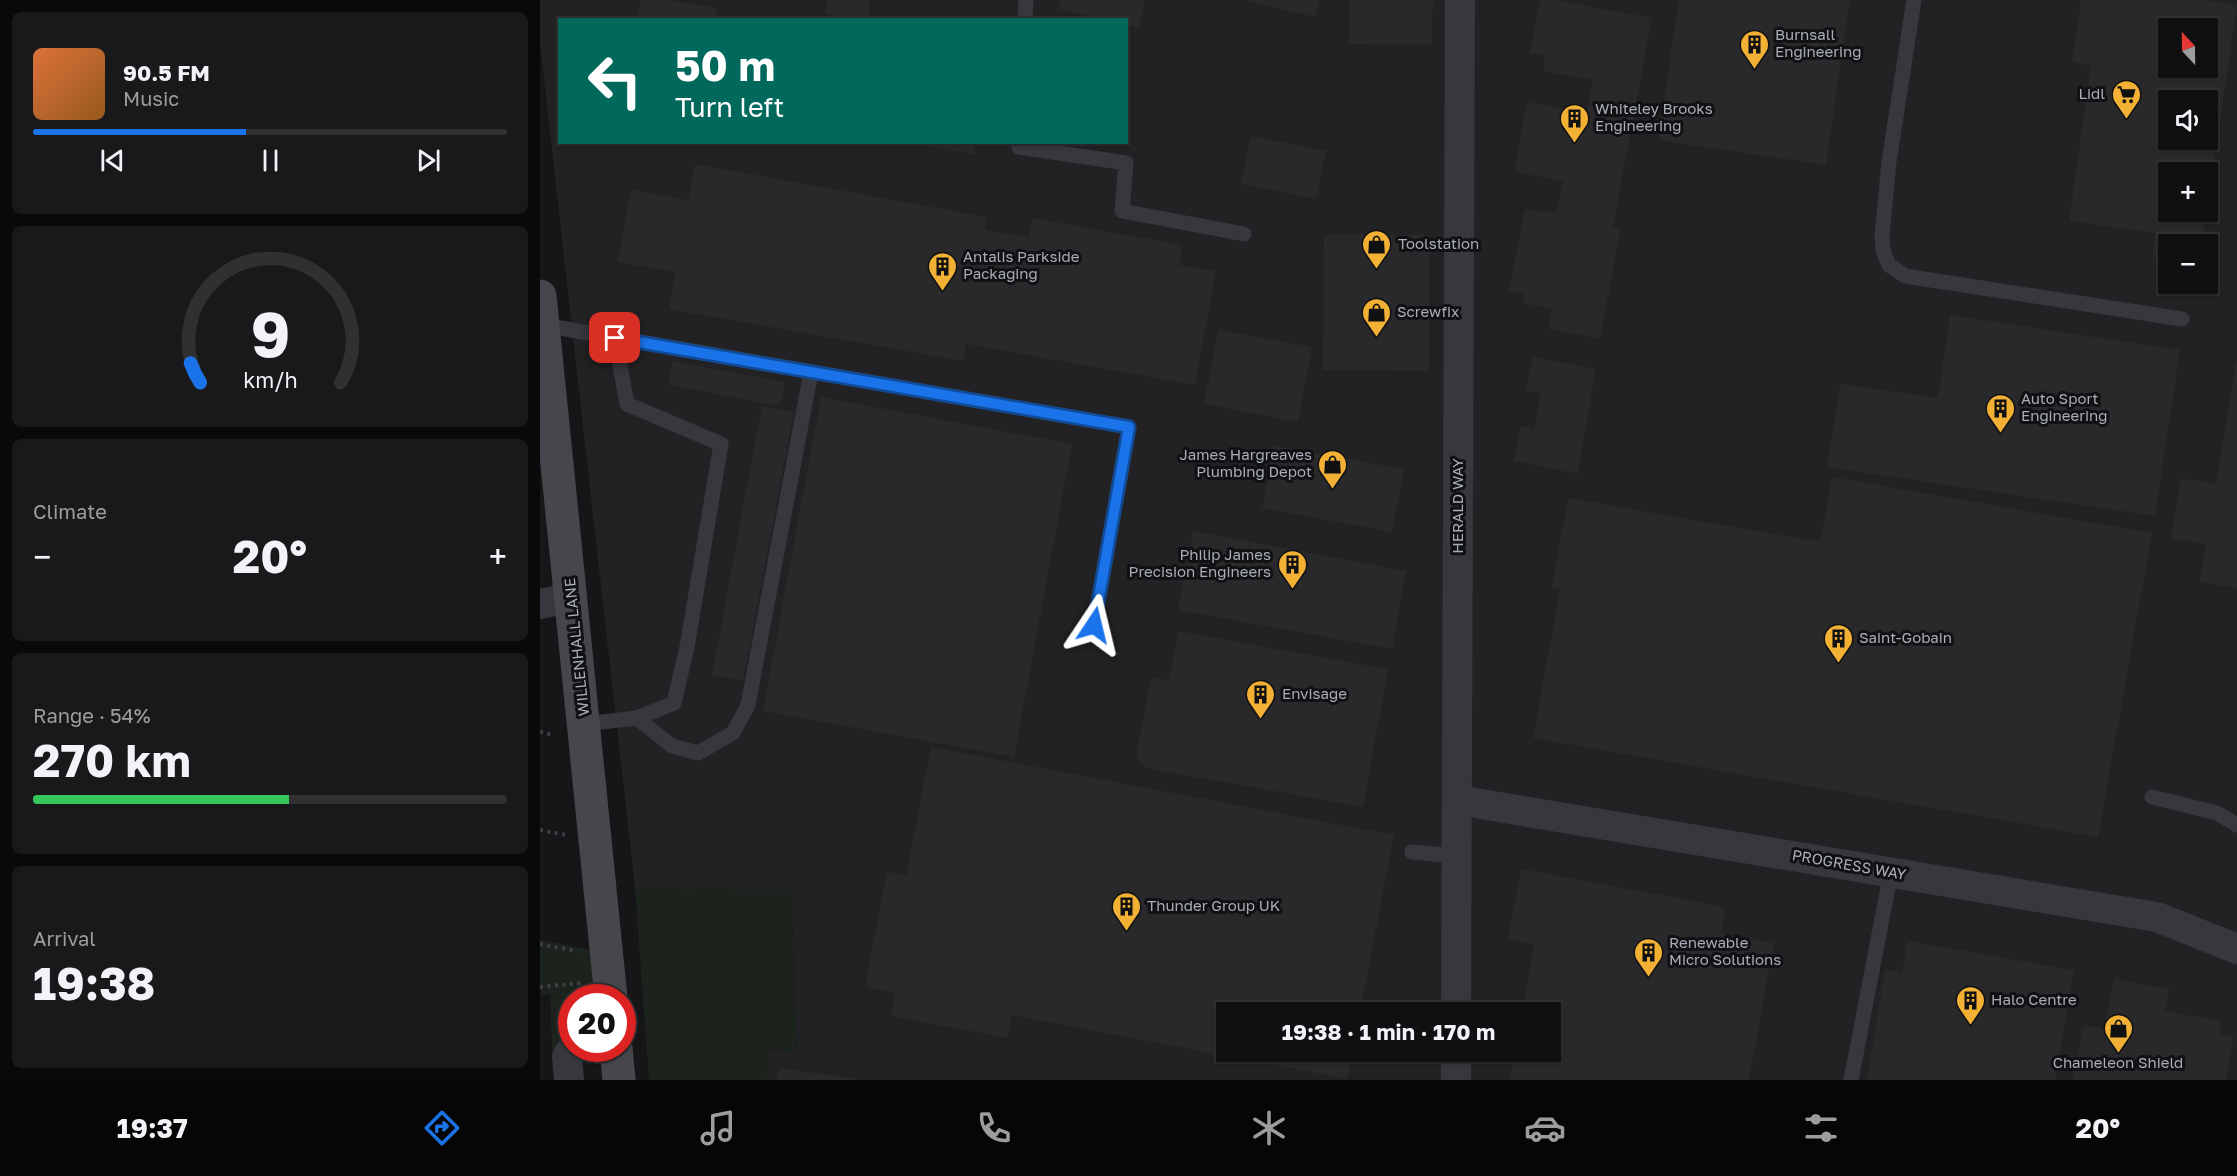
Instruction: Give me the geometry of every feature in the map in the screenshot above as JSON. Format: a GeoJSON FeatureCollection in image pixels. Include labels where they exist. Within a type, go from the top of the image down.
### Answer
{"type":"FeatureCollection","features":[{"type":"Feature","properties":{"kind":"street","name":"HERALD WAY"},"geometry":{"type":"LineString","coordinates":[[1456,1002],[1460,0]]}},
{"type":"Feature","properties":{"kind":"street","name":"WILLENHALL LANE"},"geometry":{"type":"LineString","coordinates":[[542,311],[545,384],[572,597],[610,984]]}},
{"type":"Feature","properties":{"kind":"street"},"geometry":{"type":"LineString","coordinates":[[540,604],[572,597]]}},
{"type":"Feature","properties":{"kind":"street","name":"PROGRESS WAY"},"geometry":{"type":"LineString","coordinates":[[1456,800],[2157,917],[2237,948]]}},
{"type":"Feature","properties":{"kind":"street"},"geometry":{"type":"LineString","coordinates":[[568,1062],[569,1080]]}},
{"type":"Feature","properties":{"kind":"street"},"geometry":{"type":"LineString","coordinates":[[617,1062],[619,1080]]}},
{"type":"Feature","properties":{"kind":"street"},"geometry":{"type":"LineString","coordinates":[[1456,1062],[1456,1080]]}},
{"type":"Feature","properties":{"kind":"lane"},"geometry":{"type":"LineString","coordinates":[[1025,18],[1026,0]]}},
{"type":"Feature","properties":{"kind":"lane"},"geometry":{"type":"LineString","coordinates":[[1914,0],[1889,162],[1882,235],[1882,251],[1889,265],[1905,276],[2182,319]]}},
{"type":"Feature","properties":{"kind":"lane"},"geometry":{"type":"LineString","coordinates":[[1019,144],[1019,147],[1126,163],[1122,211],[1244,234]]}},
{"type":"Feature","properties":{"kind":"lane"},"geometry":{"type":"LineString","coordinates":[[542,311],[615,338],[1129,427],[1094,625]]}},
{"type":"Feature","properties":{"kind":"lane"},"geometry":{"type":"LineString","coordinates":[[584,724],[637,718],[674,703],[687,647],[720,444],[627,404],[615,338]]}},
{"type":"Feature","properties":{"kind":"lane"},"geometry":{"type":"LineString","coordinates":[[637,718],[672,746],[698,753],[733,732],[748,705],[811,372]]}},
{"type":"Feature","properties":{"kind":"lane"},"geometry":{"type":"LineString","coordinates":[[2152,797],[2217,813],[2237,825]]}},
{"type":"Feature","properties":{"kind":"lane"},"geometry":{"type":"LineString","coordinates":[[1412,852],[1456,856]]}},
{"type":"Feature","properties":{"kind":"lane"},"geometry":{"type":"LineString","coordinates":[[1851,1080],[1891,872]]}},
{"type":"Feature","properties":{"kind":"path"},"geometry":{"type":"LineString","coordinates":[[540,987],[558,988]]}},
{"type":"Feature","properties":{"kind":"shaded area"},"geometry":{"type":"Polygon","coordinates":[[[540,0],[2237,0],[2237,1080],[766,1080],[768,1050],[797,1052],[791,891],[635,888],[540,44],[540,0]]]}},
{"type":"Feature","properties":{"kind":"shaded area"},"geometry":{"type":"Polygon","coordinates":[[[635,888],[791,891],[797,1052],[768,1050],[766,1080],[649,1080],[635,888]]]}},
{"type":"Feature","properties":{"kind":"shaded area"},"geometry":{"type":"Polygon","coordinates":[[[540,940],[598,951],[600,984],[558,984],[558,1047],[552,1050],[550,995],[540,995],[540,940]]]}},
{"type":"Feature","properties":{"kind":"building"},"geometry":{"type":"Polygon","coordinates":[[[641,0],[667,0],[717,8],[715,18],[638,18],[641,0]]]}},
{"type":"Feature","properties":{"kind":"building"},"geometry":{"type":"Polygon","coordinates":[[[827,0],[870,0],[868,18],[841,18],[826,14],[827,0]]]}},
{"type":"Feature","properties":{"kind":"building"},"geometry":{"type":"Polygon","coordinates":[[[1061,0],[1145,0],[1139,27],[1128,24],[1128,18],[1097,18],[1059,9],[1061,0]]]}},
{"type":"Feature","properties":{"kind":"building"},"geometry":{"type":"Polygon","coordinates":[[[1244,0],[1319,0],[1315,17],[1244,0]]]}},
{"type":"Feature","properties":{"kind":"building"},"geometry":{"type":"Polygon","coordinates":[[[1349,0],[1433,0],[1432,45],[1349,44],[1349,0]]]}},
{"type":"Feature","properties":{"kind":"building","name":"Whiteley Brooks Engineering"},"geometry":{"type":"Polygon","coordinates":[[[1540,0],[1555,0],[1652,18],[1613,226],[1621,227],[1600,339],[1548,329],[1552,309],[1523,303],[1524,294],[1509,291],[1525,209],[1556,214],[1563,181],[1514,172],[1527,102],[1587,113],[1593,80],[1543,71],[1545,56],[1530,53],[1540,0]]]}},
{"type":"Feature","properties":{"kind":"building","name":"Burnsall Engineering"},"geometry":{"type":"Polygon","coordinates":[[[1679,0],[1850,0],[1826,165],[1658,140],[1679,0]]]}},
{"type":"Feature","properties":{"kind":"building","name":"Lidl"},"geometry":{"type":"Polygon","coordinates":[[[2081,0],[2205,0],[2237,5],[2218,134],[2218,90],[2158,90],[2158,150],[2216,150],[2214,162],[2158,162],[2158,222],[2205,222],[2204,234],[2158,234],[2158,258],[2152,257],[2156,233],[2069,221],[2091,66],[2072,62],[2081,0]]]}},
{"type":"Feature","properties":{"kind":"building"},"geometry":{"type":"Polygon","coordinates":[[[1251,136],[1326,151],[1316,199],[1241,184],[1251,136]]]}},
{"type":"Feature","properties":{"kind":"building"},"geometry":{"type":"Polygon","coordinates":[[[932,144],[976,144],[974,154],[932,147],[932,144]]]}},
{"type":"Feature","properties":{"kind":"building","name":"Antalis Parkside Packaging"},"geometry":{"type":"Polygon","coordinates":[[[695,164],[987,217],[985,230],[1029,237],[1032,218],[1183,245],[1179,265],[1216,271],[1195,385],[966,344],[963,361],[669,309],[675,272],[618,262],[631,190],[688,200],[695,164]]]}},
{"type":"Feature","properties":{"kind":"building"},"geometry":{"type":"Polygon","coordinates":[[[1324,234],[1430,235],[1429,371],[1323,370],[1324,234]]]}},
{"type":"Feature","properties":{"kind":"building","name":"Auto Sport Engineering"},"geometry":{"type":"Polygon","coordinates":[[[1950,315],[2180,350],[2155,516],[1827,467],[1840,384],[1938,398],[1950,315]]]}},
{"type":"Feature","properties":{"kind":"building"},"geometry":{"type":"Polygon","coordinates":[[[1218,330],[1312,347],[1298,422],[1204,404],[1218,330]]]}},
{"type":"Feature","properties":{"kind":"building"},"geometry":{"type":"Polygon","coordinates":[[[1533,357],[1596,369],[1578,474],[1514,461],[1520,426],[1534,429],[1541,394],[1526,391],[1533,357]]]}},
{"type":"Feature","properties":{"kind":"building"},"geometry":{"type":"Polygon","coordinates":[[[672,361],[785,382],[780,406],[668,385],[672,361]]]}},
{"type":"Feature","properties":{"kind":"building"},"geometry":{"type":"Polygon","coordinates":[[[2236,361],[2237,588],[2199,582],[2206,544],[2171,538],[2181,478],[2216,484],[2236,361]]]}},
{"type":"Feature","properties":{"kind":"building"},"geometry":{"type":"Polygon","coordinates":[[[821,397],[1072,444],[1014,757],[763,711],[821,397]]]}},
{"type":"Feature","properties":{"kind":"building"},"geometry":{"type":"Polygon","coordinates":[[[762,406],[794,412],[743,681],[712,675],[762,406]]]}},
{"type":"Feature","properties":{"kind":"building","name":"James Hargreaves Plumbing Depot"},"geometry":{"type":"Polygon","coordinates":[[[1274,446],[1404,469],[1392,532],[1262,508],[1274,446]]]}},
{"type":"Feature","properties":{"kind":"building","name":"Saint-Gobain"},"geometry":{"type":"Polygon","coordinates":[[[1832,477],[2152,533],[2098,837],[1533,738],[1560,589],[1552,587],[1568,498],[1820,542],[1832,477]]]}},
{"type":"Feature","properties":{"kind":"building","name":"Philip James Precision Engineers"},"geometry":{"type":"Polygon","coordinates":[[[1193,531],[1406,571],[1392,649],[1178,610],[1193,531]]]}},
{"type":"Feature","properties":{"kind":"building","name":"Envisage"},"geometry":{"type":"Polygon","coordinates":[[[1178,631],[1388,669],[1363,807],[1145,768],[1136,757],[1151,677],[1169,680],[1178,631]]]}},
{"type":"Feature","properties":{"kind":"building","name":"Thunder Group UK"},"geometry":{"type":"Polygon","coordinates":[[[931,747],[1394,835],[1362,1002],[1216,1002],[1216,1054],[1012,1015],[1008,1038],[891,1016],[895,993],[865,987],[887,872],[906,875],[931,747]]]}},
{"type":"Feature","properties":{"kind":"building","name":"Renewable Micro Solutions"},"geometry":{"type":"Polygon","coordinates":[[[1521,869],[1725,907],[1721,934],[1774,943],[1749,1080],[1509,1080],[1513,1062],[1561,1062],[1561,1002],[1524,1002],[1534,944],[1508,939],[1521,869]]]}},
{"type":"Feature","properties":{"kind":"building","name":"Halo Centre"},"geometry":{"type":"Polygon","coordinates":[[[1907,941],[2074,970],[2055,1080],[1867,1080],[1885,969],[1902,973],[1907,941]]]}},
{"type":"Feature","properties":{"kind":"building","name":"Chameleon Shield"},"geometry":{"type":"Polygon","coordinates":[[[2114,979],[2170,989],[2165,1011],[2221,1021],[2219,1034],[2234,1037],[2226,1080],[2073,1080],[2084,1025],[2105,1029],[2114,979]]]}},
{"type":"Feature","properties":{"kind":"building","name":"Thunder Group UK"},"geometry":{"type":"Polygon","coordinates":[[[1258,1062],[1351,1062],[1347,1079],[1258,1062]]]}},
{"type":"Feature","properties":{"kind":"building"},"geometry":{"type":"Polygon","coordinates":[[[779,1068],[857,1079],[857,1080],[777,1080],[779,1068]]]}},
{"type":"Feature","properties":{"kind":"place","name":"Burnsall Engineering"},"geometry":{"type":"Point","coordinates":[1754,70]}},
{"type":"Feature","properties":{"kind":"place","name":"Lidl"},"geometry":{"type":"Point","coordinates":[2126,120]}},
{"type":"Feature","properties":{"kind":"place","name":"Whiteley Brooks Engineering"},"geometry":{"type":"Point","coordinates":[1574,144]}},
{"type":"Feature","properties":{"kind":"place","name":"Toolstation"},"geometry":{"type":"Point","coordinates":[1377,270]}},
{"type":"Feature","properties":{"kind":"place","name":"Antalis Parkside Packaging"},"geometry":{"type":"Point","coordinates":[942,292]}},
{"type":"Feature","properties":{"kind":"place","name":"Screwfix"},"geometry":{"type":"Point","coordinates":[1376,338]}},
{"type":"Feature","properties":{"kind":"place","name":"Auto Sport Engineering"},"geometry":{"type":"Point","coordinates":[2000,434]}},
{"type":"Feature","properties":{"kind":"place","name":"James Hargreaves Plumbing Depot"},"geometry":{"type":"Point","coordinates":[1333,490]}},
{"type":"Feature","properties":{"kind":"place","name":"Philip James Precision Engineers"},"geometry":{"type":"Point","coordinates":[1292,590]}},
{"type":"Feature","properties":{"kind":"place","name":"Saint-Gobain"},"geometry":{"type":"Point","coordinates":[1838,664]}},
{"type":"Feature","properties":{"kind":"place","name":"Envisage"},"geometry":{"type":"Point","coordinates":[1261,720]}},
{"type":"Feature","properties":{"kind":"place","name":"Thunder Group UK"},"geometry":{"type":"Point","coordinates":[1126,932]}},
{"type":"Feature","properties":{"kind":"place","name":"Renewable Micro Solutions"},"geometry":{"type":"Point","coordinates":[1648,978]}},
{"type":"Feature","properties":{"kind":"place","name":"Halo Centre"},"geometry":{"type":"Point","coordinates":[1970,1026]}},
{"type":"Feature","properties":{"kind":"place","name":"Chameleon Shield"},"geometry":{"type":"Point","coordinates":[2118,1054]}},
{"type":"Feature","properties":{"kind":"route"},"geometry":{"type":"LineString","coordinates":[[615,338],[1129,427],[1094,625]]}}]}
